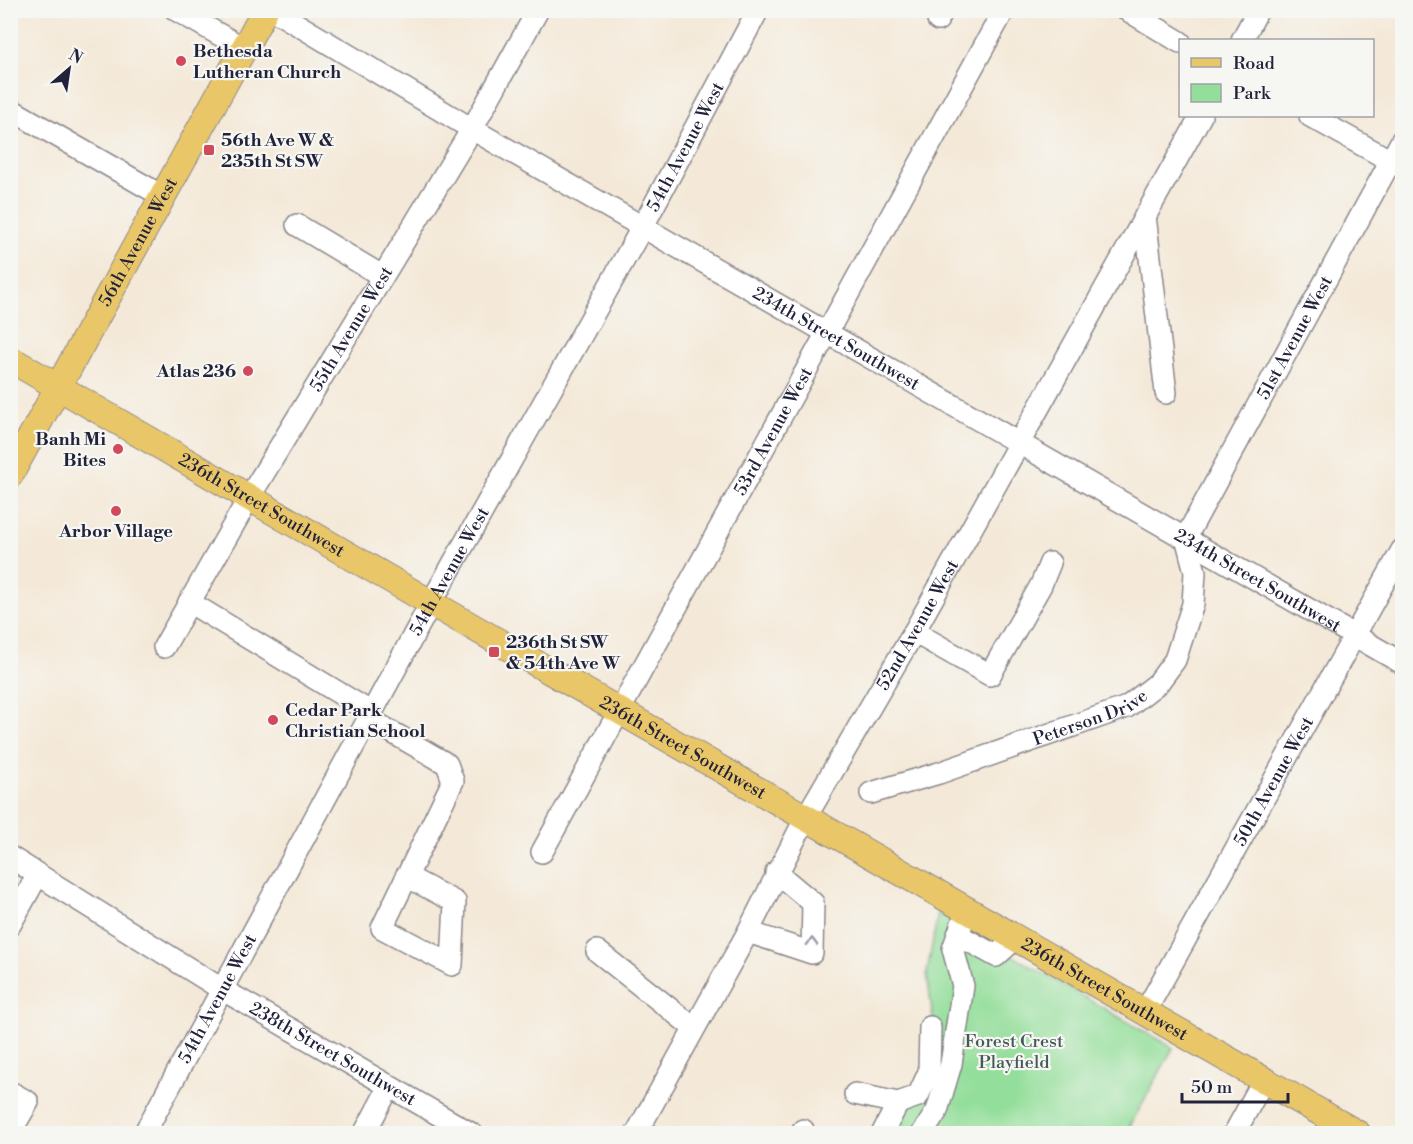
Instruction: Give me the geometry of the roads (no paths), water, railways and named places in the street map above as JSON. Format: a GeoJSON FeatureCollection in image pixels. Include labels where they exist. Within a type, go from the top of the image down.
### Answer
{"type":"FeatureCollection","features":[{"type":"Feature","properties":{"kind":"main road","name":"56th Avenue West"},"geometry":{"type":"LineString","coordinates":[[14,461],[164,197],[265,10]]}},
{"type":"Feature","properties":{"kind":"main road","name":"236th Street Southwest"},"geometry":{"type":"LineString","coordinates":[[10,359],[1358,1134]]}},
{"type":"Feature","properties":{"kind":"street"},"geometry":{"type":"LineString","coordinates":[[176,10],[243,48]]}},
{"type":"Feature","properties":{"kind":"street","name":"234th Street Southwest"},"geometry":{"type":"LineString","coordinates":[[273,10],[472,129],[1402,663]]}},
{"type":"Feature","properties":{"kind":"street","name":"55th Avenue West"},"geometry":{"type":"LineString","coordinates":[[164,647],[250,496],[472,129],[538,10]]}},
{"type":"Feature","properties":{"kind":"street","name":"54th Avenue West"},"geometry":{"type":"LineString","coordinates":[[144,1134],[432,603],[643,226],[758,10]]}},
{"type":"Feature","properties":{"kind":"street","name":"53rd Avenue West"},"geometry":{"type":"LineString","coordinates":[[542,852],[1004,10]]}},
{"type":"Feature","properties":{"kind":"street"},"geometry":{"type":"LineString","coordinates":[[1127,10],[1179,41]]}},
{"type":"Feature","properties":{"kind":"street"},"geometry":{"type":"LineString","coordinates":[[1243,39],[1258,10]]}},
{"type":"Feature","properties":{"kind":"street"},"geometry":{"type":"LineString","coordinates":[[10,109],[164,197]]}},
{"type":"Feature","properties":{"kind":"street","name":"52nd Avenue West"},"geometry":{"type":"LineString","coordinates":[[636,1134],[748,932],[776,872],[806,817],[914,632],[1199,117]]}},
{"type":"Feature","properties":{"kind":"street"},"geometry":{"type":"LineString","coordinates":[[1312,117],[1397,164]]}},
{"type":"Feature","properties":{"kind":"street","name":"51st Avenue West"},"geometry":{"type":"LineString","coordinates":[[1186,537],[1397,164],[1402,141]]}},
{"type":"Feature","properties":{"kind":"street"},"geometry":{"type":"LineString","coordinates":[[1145,216],[1166,393]]}},
{"type":"Feature","properties":{"kind":"street"},"geometry":{"type":"LineString","coordinates":[[297,225],[382,276]]}},
{"type":"Feature","properties":{"kind":"street","name":"Peterson Drive"},"geometry":{"type":"LineString","coordinates":[[871,793],[939,773],[1127,706],[1158,683],[1175,660],[1193,604],[1195,572],[1186,537]]}},
{"type":"Feature","properties":{"kind":"street","name":"50th Avenue West"},"geometry":{"type":"LineString","coordinates":[[1145,1012],[1402,550]]}},
{"type":"Feature","properties":{"kind":"street"},"geometry":{"type":"LineString","coordinates":[[914,632],[990,675],[1041,585],[1050,562]]}},
{"type":"Feature","properties":{"kind":"street"},"geometry":{"type":"LineString","coordinates":[[189,602],[371,716],[384,738],[447,764],[453,781],[406,876]]}},
{"type":"Feature","properties":{"kind":"street","name":"238th Street Southwest"},"geometry":{"type":"LineString","coordinates":[[10,857],[37,876],[223,990],[472,1134]]}},
{"type":"Feature","properties":{"kind":"street"},"geometry":{"type":"LineString","coordinates":[[748,932],[812,953],[813,903],[776,872]]}},
{"type":"Feature","properties":{"kind":"street"},"geometry":{"type":"LineString","coordinates":[[10,925],[37,876]]}},
{"type":"Feature","properties":{"kind":"street"},"geometry":{"type":"LineString","coordinates":[[922,1134],[937,1111],[951,1064],[963,986],[953,949],[967,909]]}},
{"type":"Feature","properties":{"kind":"street"},"geometry":{"type":"LineString","coordinates":[[958,935],[996,956],[1017,937]]}},
{"type":"Feature","properties":{"kind":"street"},"geometry":{"type":"LineString","coordinates":[[597,951],[694,1028]]}},
{"type":"Feature","properties":{"kind":"street"},"geometry":{"type":"LineString","coordinates":[[855,1094],[898,1103],[918,1096],[929,1072],[930,1027]]}},
{"type":"Feature","properties":{"kind":"street"},"geometry":{"type":"LineString","coordinates":[[1234,1134],[1263,1081]]}},
{"type":"Feature","properties":{"kind":"street"},"geometry":{"type":"LineString","coordinates":[[364,1134],[389,1087]]}},
{"type":"Feature","properties":{"kind":"street"},"geometry":{"type":"LineString","coordinates":[[10,1092],[28,1102],[10,1133]]}},
{"type":"Feature","properties":{"kind":"street"},"geometry":{"type":"LineString","coordinates":[[882,1134],[898,1103]]}},
{"type":"Feature","properties":{"kind":"place","name":"Bethesda Lutheran Church"},"geometry":{"type":"Point","coordinates":[181,61]}},
{"type":"Feature","properties":{"kind":"place","name":"56th Ave W & 235th St SW"},"geometry":{"type":"Point","coordinates":[209,150]}},
{"type":"Feature","properties":{"kind":"place","name":"Atlas 236"},"geometry":{"type":"Point","coordinates":[248,371]}},
{"type":"Feature","properties":{"kind":"place","name":"Banh Mi Bites"},"geometry":{"type":"Point","coordinates":[118,449]}},
{"type":"Feature","properties":{"kind":"place","name":"Arbor Village"},"geometry":{"type":"Point","coordinates":[116,511]}},
{"type":"Feature","properties":{"kind":"place","name":"236th St SW & 54th Ave W"},"geometry":{"type":"Point","coordinates":[494,652]}},
{"type":"Feature","properties":{"kind":"place","name":"Cedar Park Christian School"},"geometry":{"type":"Point","coordinates":[273,720]}},
{"type":"Feature","properties":{"kind":"park label","name":"Forest Crest Playfield"},"geometry":{"type":"Point","coordinates":[1014,1051]}}]}
